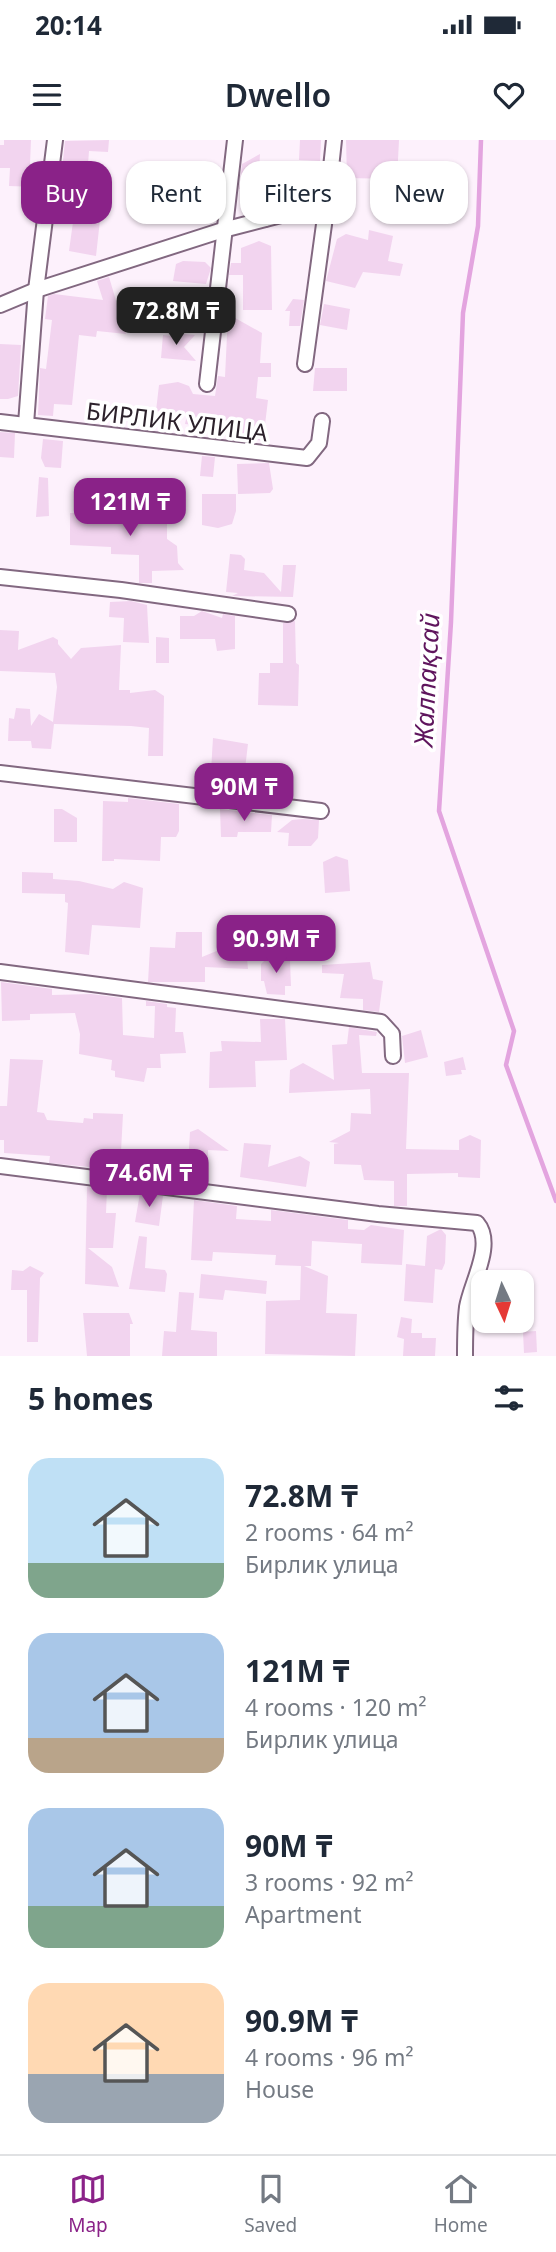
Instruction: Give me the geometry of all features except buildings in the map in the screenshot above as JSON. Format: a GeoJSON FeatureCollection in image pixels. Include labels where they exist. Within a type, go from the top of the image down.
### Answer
{"type":"FeatureCollection","features":[{"type":"Feature","properties":{"kind":"street"},"geometry":{"type":"LineString","coordinates":[[26,424],[36,290],[55,140]]}},
{"type":"Feature","properties":{"kind":"street"},"geometry":{"type":"LineString","coordinates":[[207,384],[235,140]]}},
{"type":"Feature","properties":{"kind":"street"},"geometry":{"type":"LineString","coordinates":[[332,161],[334,140]]}},
{"type":"Feature","properties":{"kind":"street"},"geometry":{"type":"LineString","coordinates":[[0,305],[36,290],[246,224]]}},
{"type":"Feature","properties":{"kind":"street"},"geometry":{"type":"LineString","coordinates":[[305,364],[324,224]]}},
{"type":"Feature","properties":{"kind":"street","name":"БИРЛИК УЛИЦА"},"geometry":{"type":"LineString","coordinates":[[0,422],[307,458],[319,443],[322,421]]}},
{"type":"Feature","properties":{"kind":"street"},"geometry":{"type":"LineString","coordinates":[[0,578],[121,590],[288,614]]}},
{"type":"Feature","properties":{"kind":"street"},"geometry":{"type":"LineString","coordinates":[[0,772],[321,811]]}},
{"type":"Feature","properties":{"kind":"street"},"geometry":{"type":"LineString","coordinates":[[0,972],[381,1022],[392,1034],[393,1056]]}},
{"type":"Feature","properties":{"kind":"street"},"geometry":{"type":"LineString","coordinates":[[0,1166],[378,1214],[477,1223],[483,1236],[483,1249],[467,1310],[465,1356]]}},
{"type":"Feature","properties":{"kind":"waterway","name":"Жалпақсай"},"geometry":{"type":"LineString","coordinates":[[481,140],[478,226],[463,313],[451,622],[439,811],[514,1031],[506,1065],[556,1201]]}}]}
